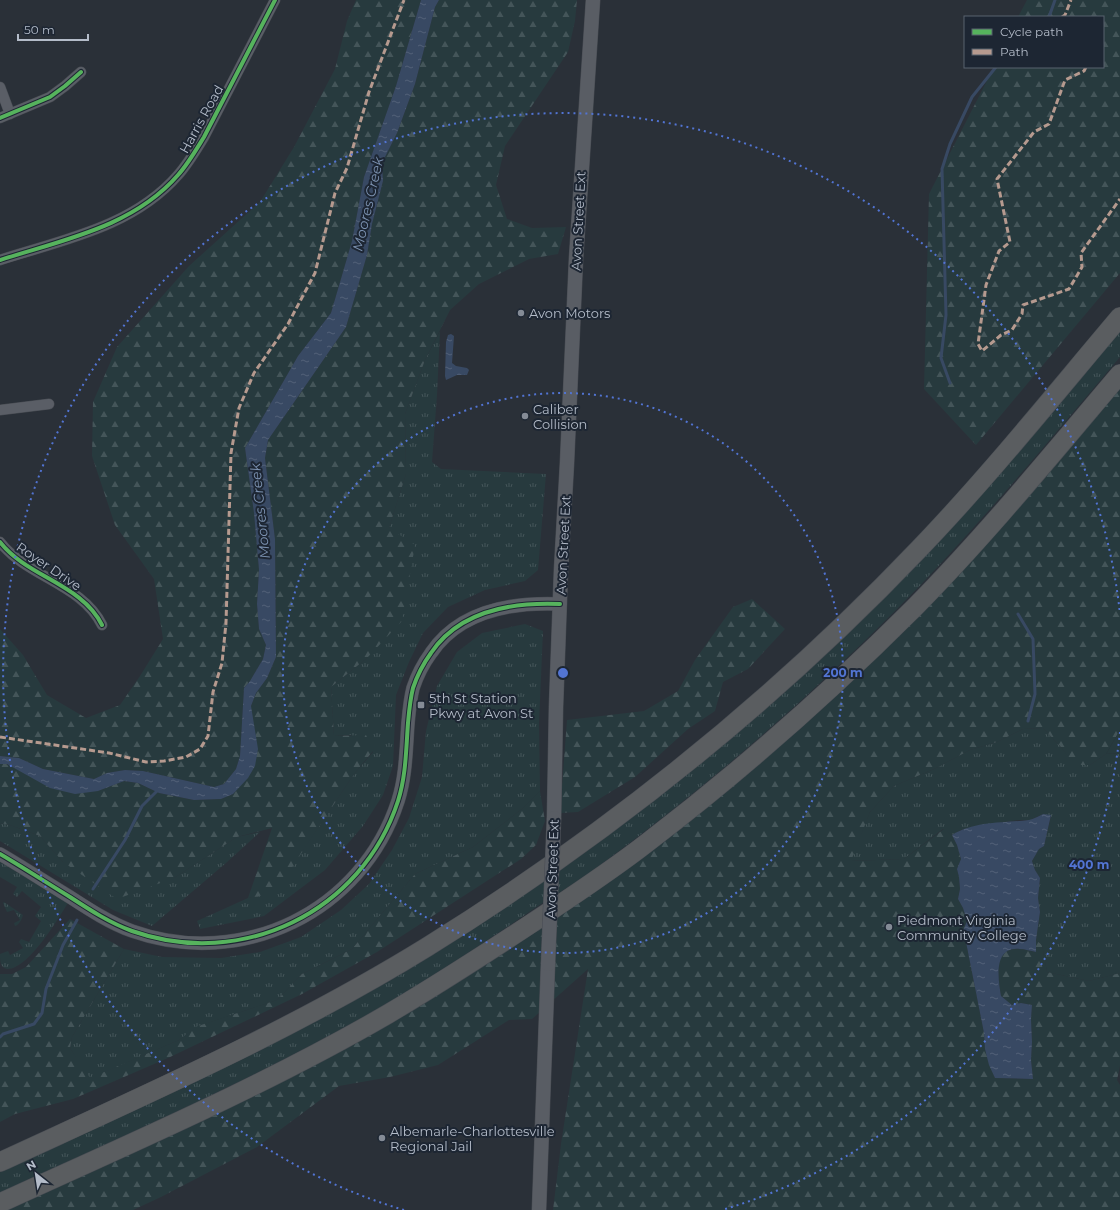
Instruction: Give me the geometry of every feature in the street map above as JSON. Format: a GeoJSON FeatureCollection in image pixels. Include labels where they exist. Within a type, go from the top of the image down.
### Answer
{"type":"FeatureCollection","features":[{"type":"Feature","properties":{"kind":"highway"},"geometry":{"type":"LineString","coordinates":[[0,1162],[207,1066],[345,995],[480,914],[600,831],[732,726],[802,664],[849,619],[948,518],[1120,317]]}},
{"type":"Feature","properties":{"kind":"highway"},"geometry":{"type":"LineString","coordinates":[[0,1203],[201,1111],[288,1068],[385,1016],[458,972],[590,884],[647,843],[768,744],[865,656],[976,542],[1042,467],[1120,374]]}},
{"type":"Feature","properties":{"kind":"main road","name":"Avon Street Ext"},"geometry":{"type":"LineString","coordinates":[[539,1210],[554,818],[560,604],[576,259],[593,0]]}},
{"type":"Feature","properties":{"kind":"street","name":"Harris Road"},"geometry":{"type":"LineString","coordinates":[[0,260],[56,243],[109,224],[128,215],[163,190],[178,175],[204,138],[275,0]]}},
{"type":"Feature","properties":{"kind":"street"},"geometry":{"type":"LineString","coordinates":[[0,118],[50,97],[81,72]]}},
{"type":"Feature","properties":{"kind":"street"},"geometry":{"type":"LineString","coordinates":[[0,87],[10,114]]}},
{"type":"Feature","properties":{"kind":"street"},"geometry":{"type":"LineString","coordinates":[[0,410],[50,404]]}},
{"type":"Feature","properties":{"kind":"street","name":"Royer Drive"},"geometry":{"type":"LineString","coordinates":[[0,542],[19,560],[84,601],[95,613],[102,625]]}},
{"type":"Feature","properties":{"kind":"street"},"geometry":{"type":"LineString","coordinates":[[0,854],[110,922],[133,932],[150,937],[184,942],[224,942],[262,934],[292,924],[314,912],[328,902],[353,879],[376,849],[383,836],[391,819],[402,783],[405,768],[409,708],[413,689],[421,669],[431,652],[441,640],[470,618],[490,610],[521,605],[560,604]]}},
{"type":"Feature","properties":{"kind":"green space"},"geometry":{"type":"Polygon","coordinates":[[[356,0],[421,0],[396,86],[364,177],[352,241],[331,313],[298,356],[245,448],[254,513],[259,570],[257,604],[259,629],[266,645],[263,659],[244,688],[240,756],[236,769],[224,784],[214,787],[143,771],[125,770],[107,773],[94,779],[43,769],[19,758],[0,756],[0,629],[23,655],[47,695],[86,718],[120,705],[163,639],[154,579],[115,525],[92,456],[93,402],[117,347],[189,266],[260,202],[294,147],[335,69],[347,21],[356,0]]]}},
{"type":"Feature","properties":{"kind":"green space"},"geometry":{"type":"Polygon","coordinates":[[[439,0],[577,0],[575,21],[568,52],[505,146],[496,185],[507,219],[532,228],[566,227],[558,254],[529,259],[479,284],[450,310],[425,360],[405,414],[406,474],[389,528],[415,545],[402,621],[367,658],[331,687],[334,736],[366,735],[373,751],[354,774],[275,893],[248,898],[272,828],[237,837],[174,878],[117,899],[63,862],[40,836],[0,823],[0,764],[6,764],[17,769],[98,791],[123,781],[138,783],[159,793],[194,800],[221,799],[233,794],[251,706],[256,693],[267,678],[276,657],[275,539],[265,458],[268,440],[346,327],[367,255],[372,224],[383,181],[382,163],[397,133],[415,84],[435,7],[439,0]]]}},
{"type":"Feature","properties":{"kind":"green space"},"geometry":{"type":"Polygon","coordinates":[[[1027,0],[1120,0],[1120,273],[976,445],[924,389],[929,194],[993,68],[1104,68],[1104,16],[1019,16],[1027,0]]]}},
{"type":"Feature","properties":{"kind":"green space"},"geometry":{"type":"Polygon","coordinates":[[[1120,323],[1120,357],[953,551],[860,646],[825,679],[753,743],[679,805],[595,869],[464,956],[395,999],[249,1077],[0,1193],[0,1166],[425,952],[795,675],[1120,323]]]}},
{"type":"Feature","properties":{"kind":"green space"},"geometry":{"type":"Polygon","coordinates":[[[440,331],[432,462],[441,469],[546,474],[538,570],[525,581],[485,590],[448,607],[423,633],[409,662],[396,695],[393,766],[383,795],[363,826],[325,870],[264,916],[200,929],[197,921],[248,898],[275,892],[354,774],[373,752],[351,735],[334,736],[331,687],[367,658],[389,528],[406,474],[405,414],[425,360],[440,331]]]}},
{"type":"Feature","properties":{"kind":"green space","name":"Piedmont Virginia Community College"},"geometry":{"type":"Polygon","coordinates":[[[1120,374],[1120,730],[1106,754],[1090,765],[1074,765],[1061,747],[1043,728],[1023,729],[997,742],[970,750],[934,769],[894,786],[870,812],[851,861],[904,859],[944,829],[952,835],[961,859],[957,869],[960,889],[958,899],[963,908],[967,921],[962,933],[966,942],[984,1033],[985,1049],[995,1078],[1033,1079],[1031,1060],[1032,1005],[1021,1003],[1012,1005],[1001,996],[998,973],[1001,958],[1005,953],[1011,949],[1035,952],[1036,940],[1042,945],[1047,972],[1089,981],[1120,973],[1120,1066],[1117,1080],[1120,1085],[1120,1210],[553,1210],[561,1144],[588,969],[532,1019],[509,1020],[438,1065],[390,1077],[339,1086],[257,1147],[133,1210],[0,1210],[288,1068],[590,884],[815,703],[1120,374]]]}},
{"type":"Feature","properties":{"kind":"green space"},"geometry":{"type":"Polygon","coordinates":[[[752,599],[785,629],[748,669],[723,682],[715,711],[688,729],[635,777],[578,812],[560,813],[567,720],[644,711],[678,691],[695,660],[733,607],[752,599]]]}},
{"type":"Feature","properties":{"kind":"green space"},"geometry":{"type":"Polygon","coordinates":[[[525,624],[543,631],[539,723],[540,791],[523,808],[473,847],[415,874],[352,949],[302,974],[277,1000],[199,1026],[179,1040],[89,1079],[70,1048],[72,1037],[124,949],[162,957],[221,958],[260,952],[301,937],[341,910],[369,884],[392,850],[409,818],[422,777],[426,731],[437,686],[457,652],[482,633],[525,624]]]}},
{"type":"Feature","properties":{"kind":"green space"},"geometry":{"type":"Polygon","coordinates":[[[1043,728],[1061,747],[1074,764],[1090,765],[1106,754],[1120,753],[1120,973],[1089,981],[1047,972],[1042,945],[1036,940],[1040,912],[1038,898],[1040,878],[1032,861],[1039,849],[1044,846],[1051,816],[1043,814],[1030,820],[1018,820],[972,827],[961,830],[952,835],[943,829],[904,859],[850,861],[870,812],[894,786],[934,769],[970,750],[997,742],[1023,729],[1043,728]]]}},
{"type":"Feature","properties":{"kind":"green space"},"geometry":{"type":"Polygon","coordinates":[[[1120,730],[1120,753],[1106,754],[1120,730]]]}},
{"type":"Feature","properties":{"kind":"green space"},"geometry":{"type":"Polygon","coordinates":[[[540,791],[545,821],[536,845],[521,859],[377,952],[302,994],[168,1058],[73,1099],[15,1114],[0,1122],[0,974],[12,974],[26,967],[70,919],[124,949],[72,1037],[70,1048],[90,1078],[179,1040],[198,1026],[277,1000],[302,974],[352,949],[415,874],[473,847],[523,808],[540,791]]]}},
{"type":"Feature","properties":{"kind":"green space"},"geometry":{"type":"Polygon","coordinates":[[[0,823],[40,836],[63,862],[174,878],[237,837],[260,832],[152,926],[113,910],[0,841],[0,823]]]}},
{"type":"Feature","properties":{"kind":"green space"},"geometry":{"type":"Polygon","coordinates":[[[0,854],[71,898],[44,940],[25,961],[16,967],[7,969],[3,967],[0,961],[0,954],[8,951],[10,955],[23,948],[19,942],[21,939],[29,942],[41,921],[35,916],[41,907],[22,891],[17,897],[13,894],[17,887],[0,877],[0,854]]]}},
{"type":"Feature","properties":{"kind":"green space"},"geometry":{"type":"Polygon","coordinates":[[[4,902],[23,915],[20,922],[15,926],[14,923],[20,920],[14,910],[7,912],[3,903],[4,902]]]}},
{"type":"Feature","properties":{"kind":"water","name":"Moores Creek"},"geometry":{"type":"Polygon","coordinates":[[[421,0],[439,0],[435,7],[415,84],[397,133],[382,163],[383,181],[372,224],[367,255],[346,327],[268,440],[265,458],[275,539],[276,657],[267,678],[256,693],[251,706],[258,749],[255,766],[248,778],[233,794],[221,799],[194,800],[159,793],[138,783],[124,781],[98,791],[75,794],[50,788],[7,764],[0,764],[0,756],[19,758],[43,769],[94,779],[107,773],[125,770],[143,771],[214,787],[224,784],[236,769],[240,756],[244,688],[263,659],[266,645],[259,629],[257,604],[259,570],[254,513],[245,448],[298,356],[331,313],[352,241],[364,177],[396,86],[421,0]]]}},
{"type":"Feature","properties":{"kind":"water"},"geometry":{"type":"Polygon","coordinates":[[[451,334],[454,336],[452,363],[456,366],[467,368],[469,370],[467,375],[457,375],[446,380],[446,342],[448,335],[451,334]]]}},
{"type":"Feature","properties":{"kind":"water"},"geometry":{"type":"Polygon","coordinates":[[[1043,814],[1051,815],[1044,846],[1039,849],[1032,861],[1040,878],[1038,898],[1040,912],[1036,952],[1011,949],[1001,958],[999,965],[1001,996],[1012,1005],[1021,1003],[1032,1005],[1031,1060],[1033,1079],[995,1078],[989,1065],[985,1049],[984,1033],[966,942],[962,933],[967,921],[963,908],[958,899],[960,889],[957,869],[961,859],[952,835],[970,827],[999,822],[1029,820],[1043,814]]]}},
{"type":"Feature","properties":{"kind":"waterway"},"geometry":{"type":"LineString","coordinates":[[1049,16],[1055,0]]}},
{"type":"Feature","properties":{"kind":"waterway"},"geometry":{"type":"LineString","coordinates":[[950,383],[941,358],[946,315],[942,169],[950,144],[972,97],[995,68]]}},
{"type":"Feature","properties":{"kind":"waterway"},"geometry":{"type":"LineString","coordinates":[[1018,614],[1033,639],[1035,694],[1028,721]]}},
{"type":"Feature","properties":{"kind":"waterway"},"geometry":{"type":"LineString","coordinates":[[93,889],[125,840],[142,806],[159,789]]}},
{"type":"Feature","properties":{"kind":"waterway"},"geometry":{"type":"LineString","coordinates":[[0,1037],[3,1034],[34,1024],[42,1013],[46,989],[63,945],[77,920]]}},
{"type":"Feature","properties":{"kind":"marked path"},"geometry":{"type":"LineString","coordinates":[[0,737],[109,753],[146,762],[164,761],[186,757],[200,749],[208,736],[213,692],[222,663],[226,623],[231,453],[239,408],[254,373],[288,324],[315,273],[335,193],[347,168],[369,92],[404,0]]}},
{"type":"Feature","properties":{"kind":"marked path"},"geometry":{"type":"LineString","coordinates":[[1064,16],[1071,0]]}},
{"type":"Feature","properties":{"kind":"marked path"},"geometry":{"type":"LineString","coordinates":[[1086,68],[1084,71],[1065,80],[1049,124],[1034,132],[997,179],[1010,242],[999,251],[986,285],[978,344],[982,351],[1001,335],[1012,330],[1022,314],[1023,305],[1069,289],[1082,267],[1081,253],[1120,199]]}},
{"type":"Feature","properties":{"kind":"cycle path"},"geometry":{"type":"LineString","coordinates":[[0,260],[95,230],[140,207],[160,193],[182,171],[204,137],[275,0]]}},
{"type":"Feature","properties":{"kind":"cycle path"},"geometry":{"type":"LineString","coordinates":[[0,118],[50,97],[81,72]]}},
{"type":"Feature","properties":{"kind":"cycle path"},"geometry":{"type":"LineString","coordinates":[[0,542],[11,554],[68,590],[81,600],[93,611],[102,625]]}},
{"type":"Feature","properties":{"kind":"cycle path"},"geometry":{"type":"LineString","coordinates":[[0,854],[116,924],[132,931],[174,941],[215,943],[255,936],[293,922],[327,901],[357,874],[381,840],[401,792],[409,710],[413,688],[425,661],[443,638],[472,618],[488,612],[506,607],[560,604]]}},
{"type":"Feature","properties":{"kind":"place","name":"Avon Motors"},"geometry":{"type":"Point","coordinates":[521,313]}},
{"type":"Feature","properties":{"kind":"place","name":"Caliber Collision"},"geometry":{"type":"Point","coordinates":[525,416]}},
{"type":"Feature","properties":{"kind":"place","name":"5th St Station Pkwy at Avon St"},"geometry":{"type":"Point","coordinates":[421,705]}},
{"type":"Feature","properties":{"kind":"place","name":"Piedmont Virginia Community College"},"geometry":{"type":"Point","coordinates":[889,927]}},
{"type":"Feature","properties":{"kind":"place","name":"Albemarle-Charlottesville Regional Jail"},"geometry":{"type":"Point","coordinates":[382,1138]}}]}
